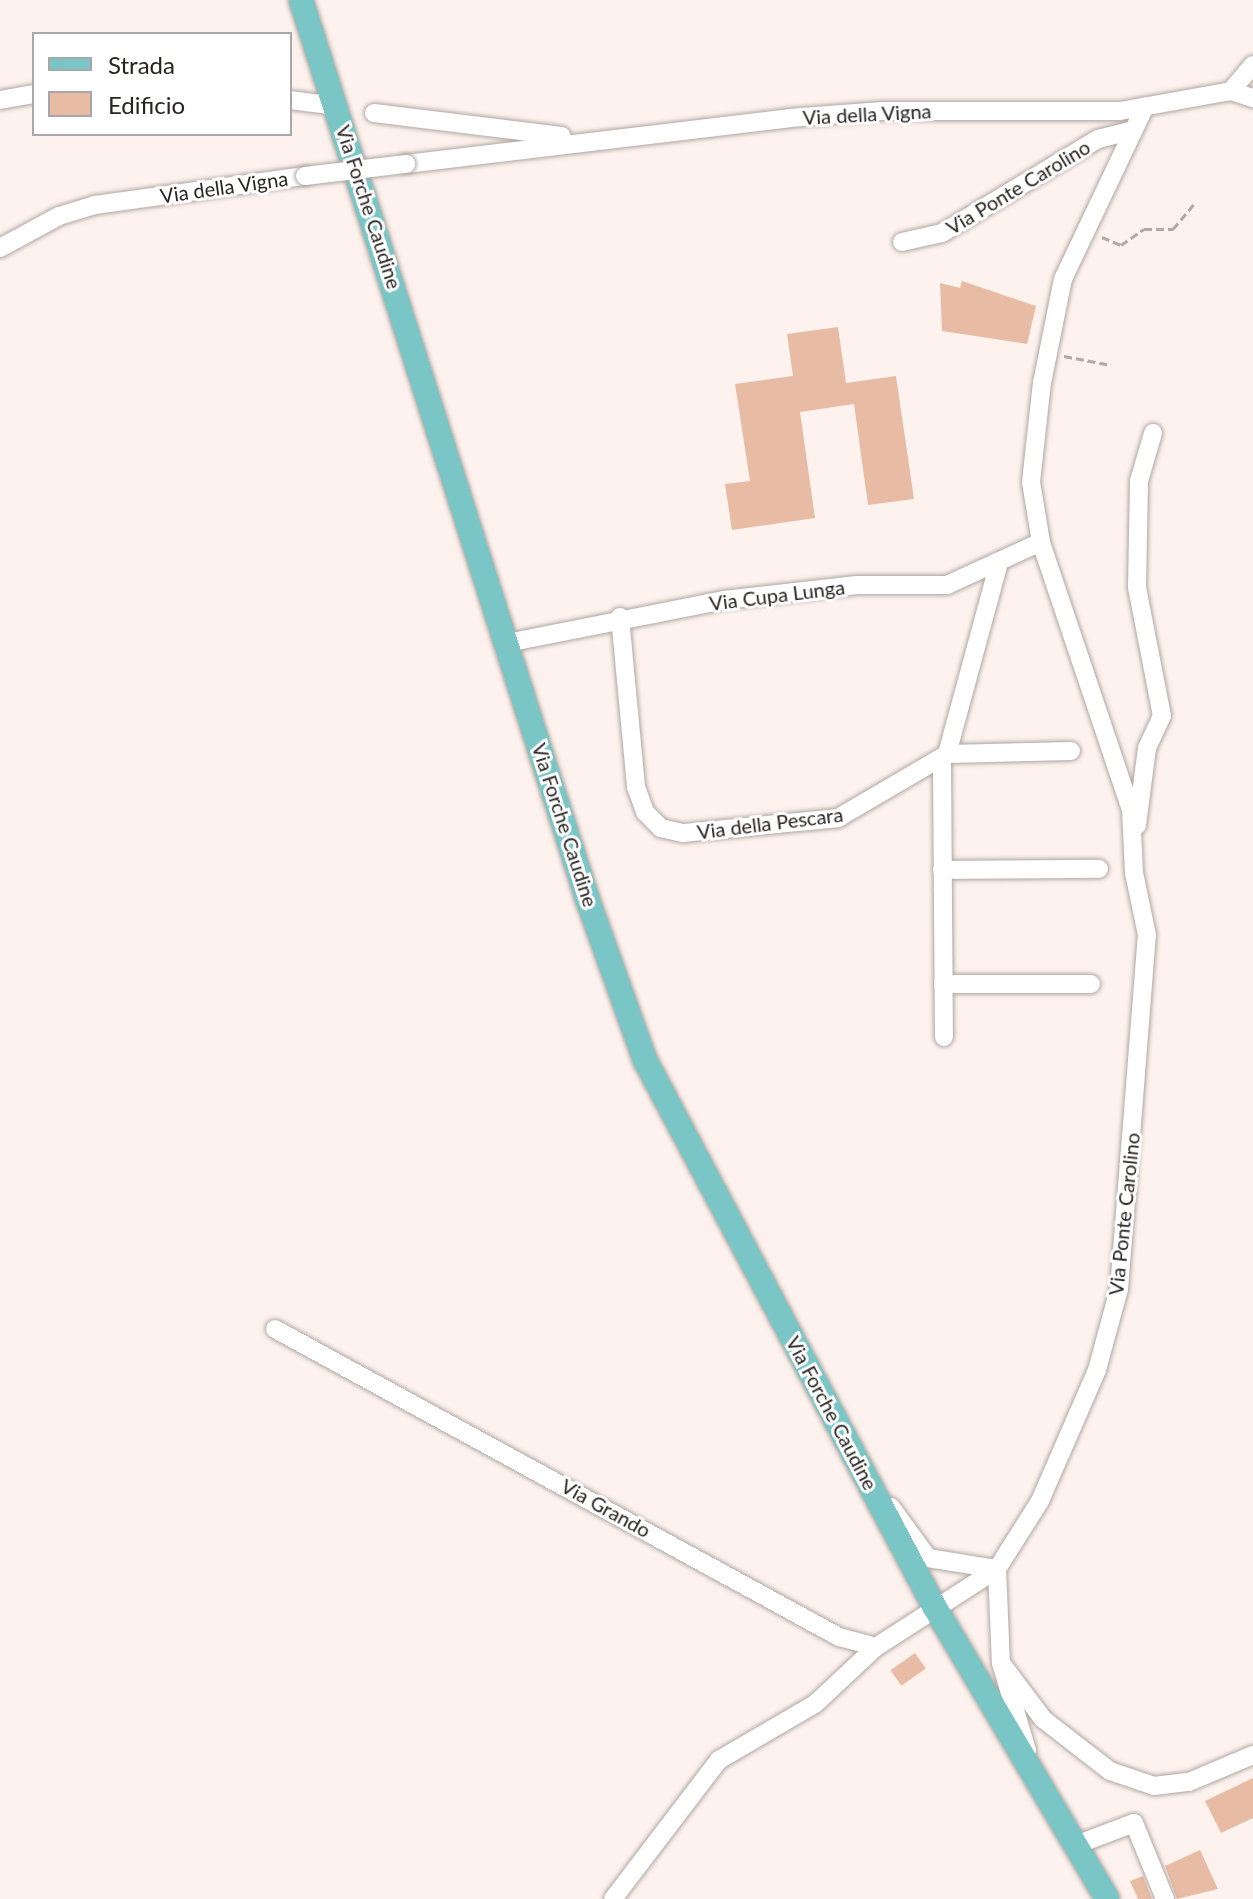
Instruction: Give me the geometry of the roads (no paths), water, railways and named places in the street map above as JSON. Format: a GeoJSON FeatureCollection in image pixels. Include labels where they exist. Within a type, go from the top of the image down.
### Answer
{"type":"FeatureCollection","features":[{"type":"Feature","properties":{"kind":"main road","name":"Via Forche Caudine"},"geometry":{"type":"LineString","coordinates":[[301,0],[507,643],[645,1060],[934,1606],[1033,1768],[1107,1899]]}},
{"type":"Feature","properties":{"kind":"street"},"geometry":{"type":"LineString","coordinates":[[1231,91],[1253,65]]}},
{"type":"Feature","properties":{"kind":"street"},"geometry":{"type":"LineString","coordinates":[[1145,106],[1231,91],[1253,98]]}},
{"type":"Feature","properties":{"kind":"street"},"geometry":{"type":"LineString","coordinates":[[0,100],[32,94]]}},
{"type":"Feature","properties":{"kind":"street"},"geometry":{"type":"LineString","coordinates":[[292,100],[336,106]]}},
{"type":"Feature","properties":{"kind":"street","name":"Via Ponte Carolino"},"geometry":{"type":"LineString","coordinates":[[1134,835],[1109,731],[1041,542],[1031,482],[1048,352],[1063,279],[1145,106]]}},
{"type":"Feature","properties":{"kind":"street","name":"Via della Vigna"},"geometry":{"type":"LineString","coordinates":[[0,248],[95,205],[591,139],[882,111],[1145,106]]}},
{"type":"Feature","properties":{"kind":"street","name":"Via della Vigna"},"geometry":{"type":"LineString","coordinates":[[374,113],[591,139]]}},
{"type":"Feature","properties":{"kind":"street","name":"Via Ponte Carolino"},"geometry":{"type":"LineString","coordinates":[[902,242],[942,233],[1098,139],[1134,130]]}},
{"type":"Feature","properties":{"kind":"street","name":"Via Ponte Carolino"},"geometry":{"type":"LineString","coordinates":[[997,1569],[1081,1418],[1119,1289],[1145,1008],[1147,935],[1134,873],[1134,835],[1147,748],[1162,716],[1137,587],[1139,481],[1153,433]]}},
{"type":"Feature","properties":{"kind":"street","name":"Via Cupa Lunga"},"geometry":{"type":"LineString","coordinates":[[507,643],[620,617],[857,585],[947,585],[998,566],[1041,542]]}},
{"type":"Feature","properties":{"kind":"street"},"geometry":{"type":"LineString","coordinates":[[944,1037],[944,758],[998,566]]}},
{"type":"Feature","properties":{"kind":"street","name":"Via della Pescara"},"geometry":{"type":"LineString","coordinates":[[620,617],[636,787],[645,812],[661,828],[683,833],[838,818],[944,758]]}},
{"type":"Feature","properties":{"kind":"street"},"geometry":{"type":"LineString","coordinates":[[944,758],[1071,751]]}},
{"type":"Feature","properties":{"kind":"street"},"geometry":{"type":"LineString","coordinates":[[942,870],[1099,869]]}},
{"type":"Feature","properties":{"kind":"street"},"geometry":{"type":"LineString","coordinates":[[943,984],[1091,984]]}},
{"type":"Feature","properties":{"kind":"street","name":"Via Grando"},"geometry":{"type":"LineString","coordinates":[[275,1329],[839,1637],[876,1647]]}},
{"type":"Feature","properties":{"kind":"street"},"geometry":{"type":"LineString","coordinates":[[860,1465],[928,1558],[997,1569]]}},
{"type":"Feature","properties":{"kind":"street"},"geometry":{"type":"LineString","coordinates":[[613,1899],[719,1760],[831,1693],[876,1647],[934,1606],[997,1569]]}},
{"type":"Feature","properties":{"kind":"street"},"geometry":{"type":"LineString","coordinates":[[997,1569],[1001,1663],[1033,1768]]}},
{"type":"Feature","properties":{"kind":"street"},"geometry":{"type":"LineString","coordinates":[[1001,1663],[1043,1719],[1110,1771],[1154,1786],[1189,1782],[1253,1755]]}},
{"type":"Feature","properties":{"kind":"street"},"geometry":{"type":"LineString","coordinates":[[1076,1845],[1134,1823],[1165,1899]]}}]}
